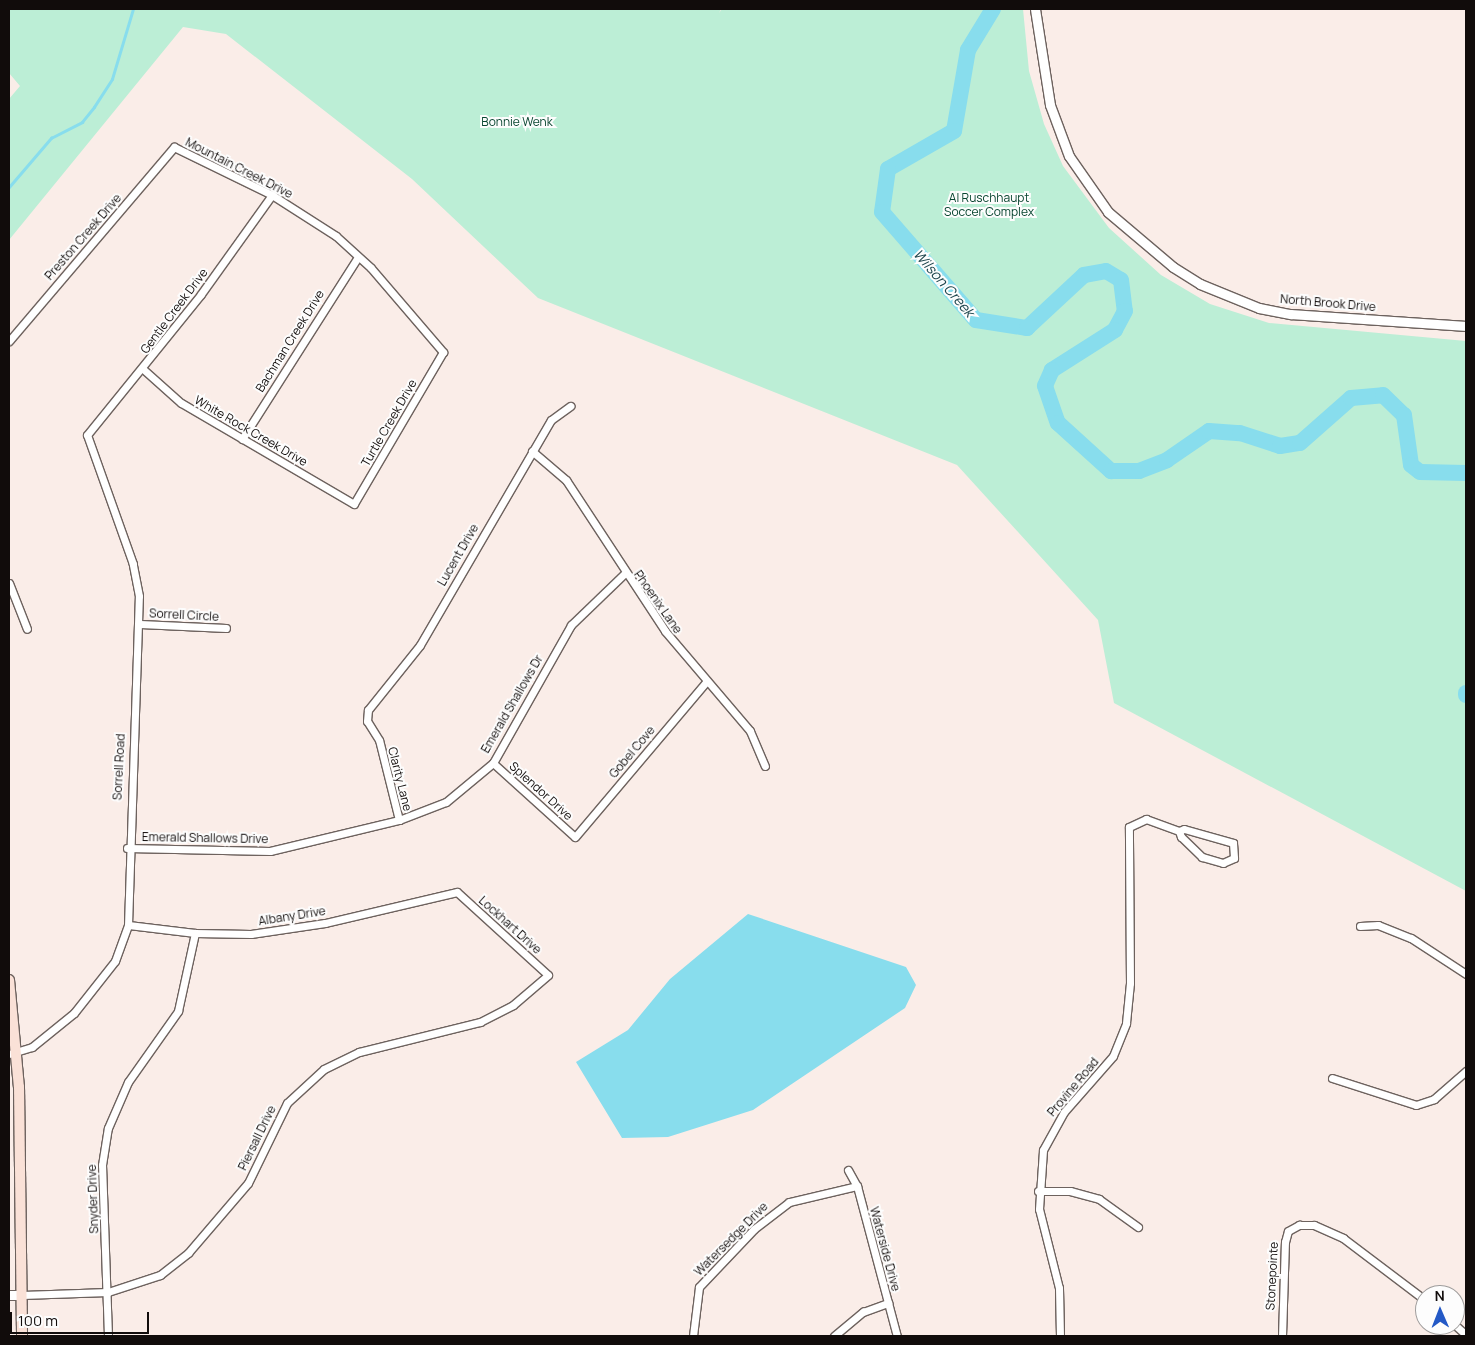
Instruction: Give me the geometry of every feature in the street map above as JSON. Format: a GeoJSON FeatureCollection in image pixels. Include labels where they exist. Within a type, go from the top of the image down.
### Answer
{"type":"FeatureCollection","features":[{"type":"Feature","properties":{"kind":"main road"},"geometry":{"type":"LineString","coordinates":[[9,980],[22,1336]]}},
{"type":"Feature","properties":{"kind":"street","name":"North Brook Drive"},"geometry":{"type":"LineString","coordinates":[[1035,9],[1050,106],[1069,156],[1108,212],[1173,267],[1229,298],[1275,311],[1466,326]]}},
{"type":"Feature","properties":{"kind":"street","name":"Mountain Creek Drive"},"geometry":{"type":"LineString","coordinates":[[174,147],[272,196],[336,236],[358,257],[443,352]]}},
{"type":"Feature","properties":{"kind":"street","name":"Preston Creek Drive"},"geometry":{"type":"LineString","coordinates":[[9,341],[174,147]]}},
{"type":"Feature","properties":{"kind":"street","name":"Gentle Creek Drive"},"geometry":{"type":"LineString","coordinates":[[87,435],[143,369],[272,196]]}},
{"type":"Feature","properties":{"kind":"street","name":"Bachman Creek Drive"},"geometry":{"type":"LineString","coordinates":[[242,439],[358,257]]}},
{"type":"Feature","properties":{"kind":"street","name":"Turtle Creek Drive"},"geometry":{"type":"LineString","coordinates":[[354,504],[443,352]]}},
{"type":"Feature","properties":{"kind":"street","name":"White Rock Creek Drive"},"geometry":{"type":"LineString","coordinates":[[143,369],[181,403],[354,504]]}},
{"type":"Feature","properties":{"kind":"street","name":"Lucent Drive"},"geometry":{"type":"LineString","coordinates":[[367,717],[420,645],[551,420],[570,406]]}},
{"type":"Feature","properties":{"kind":"street","name":"Sorrell Road"},"geometry":{"type":"LineString","coordinates":[[12,1054],[32,1047],[74,1013],[101,983],[116,961],[128,925],[127,848],[140,624],[133,564],[87,435]]}},
{"type":"Feature","properties":{"kind":"street","name":"Phoenix Lane"},"geometry":{"type":"LineString","coordinates":[[532,452],[566,480],[624,574],[706,682],[750,731],[764,766]]}},
{"type":"Feature","properties":{"kind":"street","name":"Emerald Shallows Dr"},"geometry":{"type":"LineString","coordinates":[[399,820],[457,796],[492,762],[571,625],[624,574]]}},
{"type":"Feature","properties":{"kind":"street"},"geometry":{"type":"LineString","coordinates":[[9,583],[27,629]]}},
{"type":"Feature","properties":{"kind":"street","name":"Sorrell Circle"},"geometry":{"type":"LineString","coordinates":[[140,624],[226,628]]}},
{"type":"Feature","properties":{"kind":"street","name":"Gobel Cove"},"geometry":{"type":"LineString","coordinates":[[575,837],[706,682]]}},
{"type":"Feature","properties":{"kind":"street","name":"Clarity Lane"},"geometry":{"type":"LineString","coordinates":[[367,717],[381,748],[399,820]]}},
{"type":"Feature","properties":{"kind":"street","name":"Splendor Drive"},"geometry":{"type":"LineString","coordinates":[[492,762],[575,837]]}},
{"type":"Feature","properties":{"kind":"street","name":"Provine Road"},"geometry":{"type":"LineString","coordinates":[[1060,1336],[1059,1288],[1038,1191],[1047,1139],[1113,1056],[1126,1023],[1130,983],[1128,837],[1134,821],[1146,819],[1179,831]]}},
{"type":"Feature","properties":{"kind":"street","name":"Emerald Shallows Drive"},"geometry":{"type":"LineString","coordinates":[[127,848],[270,851],[399,820]]}},
{"type":"Feature","properties":{"kind":"street"},"geometry":{"type":"LineString","coordinates":[[1190,829],[1227,840],[1236,854],[1223,863],[1202,858],[1179,831],[1190,829]]}},
{"type":"Feature","properties":{"kind":"street","name":"Albany Drive"},"geometry":{"type":"LineString","coordinates":[[128,925],[196,933],[252,934],[325,923],[457,892]]}},
{"type":"Feature","properties":{"kind":"street","name":"Lockhart Drive"},"geometry":{"type":"LineString","coordinates":[[457,892],[548,975]]}},
{"type":"Feature","properties":{"kind":"street"},"geometry":{"type":"LineString","coordinates":[[1360,926],[1378,925],[1411,938],[1466,974]]}},
{"type":"Feature","properties":{"kind":"street","name":"Snyder Drive"},"geometry":{"type":"LineString","coordinates":[[108,1336],[108,1292],[102,1165],[108,1128],[128,1082],[178,1011],[196,933]]}},
{"type":"Feature","properties":{"kind":"street","name":"Piersall Drive"},"geometry":{"type":"LineString","coordinates":[[22,1295],[108,1292],[160,1274],[188,1254],[248,1183],[287,1103],[324,1069],[359,1052],[480,1022],[513,1005],[548,975]]}},
{"type":"Feature","properties":{"kind":"street"},"geometry":{"type":"LineString","coordinates":[[1332,1078],[1416,1105],[1434,1099],[1466,1071]]}},
{"type":"Feature","properties":{"kind":"street","name":"Waterside Drive"},"geometry":{"type":"LineString","coordinates":[[848,1170],[857,1186],[897,1336]]}},
{"type":"Feature","properties":{"kind":"street","name":"Watersedge Drive"},"geometry":{"type":"LineString","coordinates":[[693,1336],[699,1287],[754,1229],[788,1202],[857,1186]]}},
{"type":"Feature","properties":{"kind":"street"},"geometry":{"type":"LineString","coordinates":[[1038,1191],[1070,1192],[1099,1199],[1138,1227]]}},
{"type":"Feature","properties":{"kind":"street","name":"Stonepointe"},"geometry":{"type":"LineString","coordinates":[[1282,1336],[1284,1242],[1288,1231],[1299,1225],[1314,1225],[1350,1242],[1415,1292]]}},
{"type":"Feature","properties":{"kind":"street"},"geometry":{"type":"LineString","coordinates":[[9,1295],[22,1295]]}},
{"type":"Feature","properties":{"kind":"street"},"geometry":{"type":"LineString","coordinates":[[834,1336],[863,1312],[888,1303]]}},
{"type":"Feature","properties":{"kind":"green space"},"geometry":{"type":"Polygon","coordinates":[[[9,9],[721,9],[719,13],[722,9],[1023,9],[1029,71],[1044,124],[1063,166],[1109,228],[1161,275],[1210,304],[1269,323],[1466,341],[1466,891],[1114,703],[1098,620],[957,465],[538,298],[412,179],[226,34],[183,27],[9,240],[9,99],[20,86],[9,73],[9,9]]]}},
{"type":"Feature","properties":{"kind":"water"},"geometry":{"type":"Polygon","coordinates":[[[748,914],[906,967],[916,985],[905,1008],[753,1110],[668,1137],[622,1138],[576,1062],[628,1030],[670,979],[748,914]]]}},
{"type":"Feature","properties":{"kind":"waterway"},"geometry":{"type":"LineString","coordinates":[[9,187],[51,138],[82,122],[94,107],[112,79],[133,9]]}},
{"type":"Feature","properties":{"kind":"waterway","name":"Wilson Creek"},"geometry":{"type":"LineString","coordinates":[[993,9],[968,50],[954,131],[888,169],[882,212],[976,320],[1027,328],[1084,275],[1106,271],[1121,280],[1125,311],[1115,330],[1052,370],[1045,386],[1058,423],[1111,471],[1139,471],[1167,460],[1209,431],[1240,433],[1280,446],[1300,443],[1351,398],[1383,395],[1404,415],[1411,465],[1420,472],[1466,473]]}},
{"type":"Feature","properties":{"kind":"park label","name":"Bonnie Wenk"},"geometry":{"type":"Point","coordinates":[517,122]}},
{"type":"Feature","properties":{"kind":"park label","name":"Al Ruschhaupt Soccer Complex"},"geometry":{"type":"Point","coordinates":[989,205]}}]}
